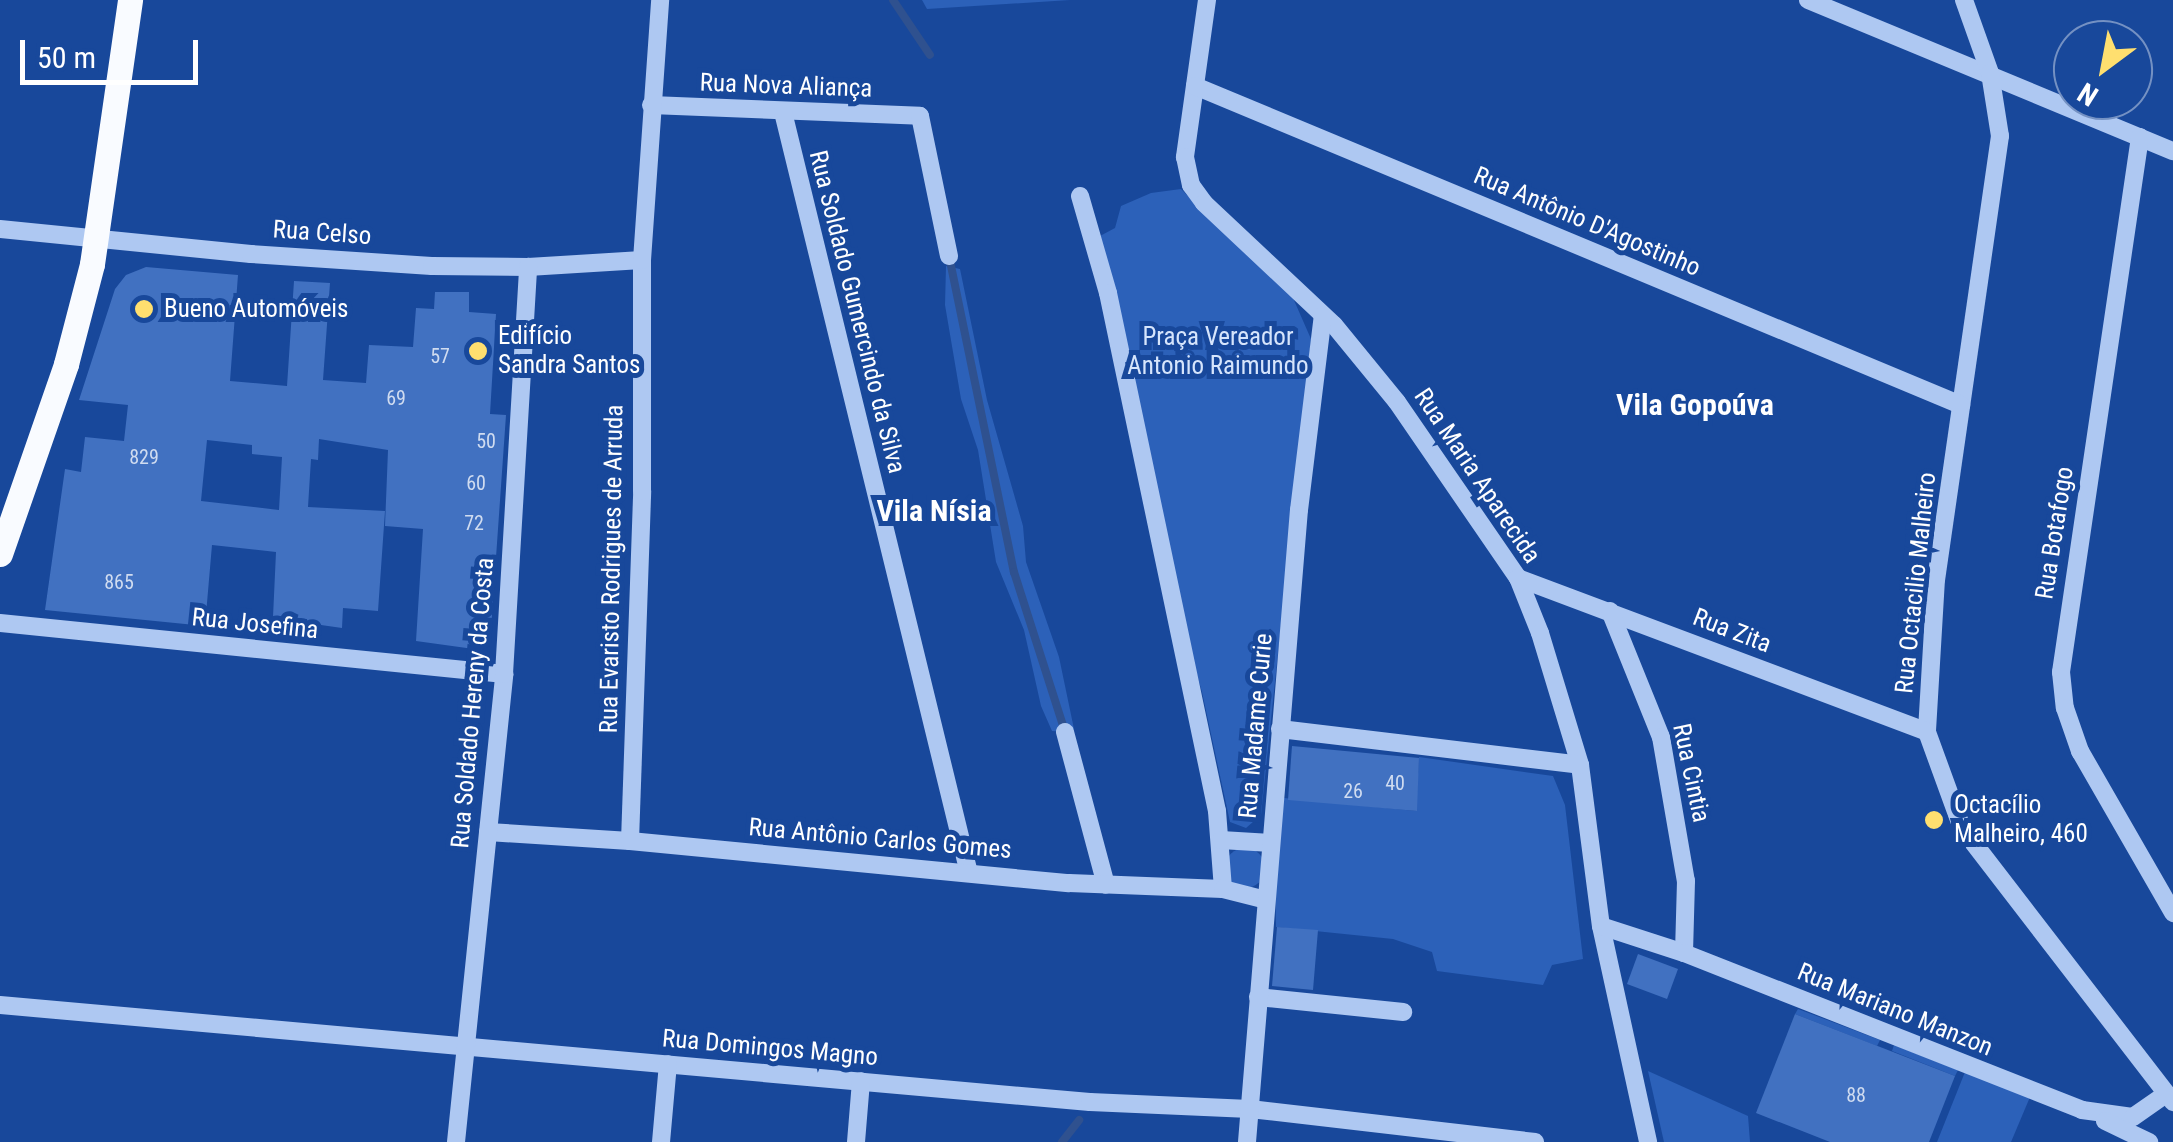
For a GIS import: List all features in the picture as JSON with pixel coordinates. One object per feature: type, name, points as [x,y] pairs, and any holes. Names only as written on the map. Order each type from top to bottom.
[{"type":"main road","points":[[0,554],[66,364],[97,238],[130,0]]},
{"type":"street","name":"Rua Evaristo Rodrigues de Arruda","points":[[630,840],[642,491],[642,260],[660,0]]},
{"type":"street","name":"Rua Maria Aparecida","points":[[1207,0],[1185,157],[1191,185],[1204,203],[1323,315],[1397,402],[1518,578],[1580,765],[1601,926],[1648,1142]]},
{"type":"street","points":[[1808,0],[2173,151]]},
{"type":"street","name":"Rua Octacilio Malheiro","points":[[1964,0],[1990,73],[2000,136],[1936,579],[1927,732],[1962,828],[2170,1098]]},
{"type":"street","name":"Rua Antônio D'Agostinho","points":[[1194,86],[1961,405]]},
{"type":"street","name":"Rua Nova Aliança","points":[[651,105],[920,116],[949,256]]},
{"type":"street","name":"Rua Soldado Gumercindo da Silva","points":[[783,112],[969,872]]},
{"type":"street","name":"Rua Botafogo","points":[[2140,137],[2062,672],[2065,708],[2080,751],[2173,913]]},
{"type":"street","points":[[1080,196],[1108,293],[1221,840],[1223,889]]},
{"type":"street","name":"Rua Celso","points":[[0,229],[287,256],[528,267],[642,260]]},
{"type":"street","name":"Rua Soldado Hereny da Costa","points":[[456,1142],[504,674],[528,267]]},
{"type":"street","name":"Rua Madame Curie","points":[[1247,1142],[1299,510],[1323,315]]},
{"type":"street","name":"Rua Zita","points":[[1518,578],[1927,732]]},
{"type":"street","name":"Rua Cintia","points":[[1610,612],[1661,737],[1686,882],[1684,953]]},
{"type":"street","name":"Rua Josefina","points":[[0,624],[504,674]]},
{"type":"street","points":[[1280,729],[1580,765]]},
{"type":"street","points":[[1065,732],[1106,885]]},
{"type":"street","name":"Rua Antônio Carlos Gomes","points":[[488,832],[630,840],[1106,885],[1223,889],[1266,900]]},
{"type":"street","points":[[1221,840],[1271,843]]},
{"type":"street","name":"Rua Mariano Manzon","points":[[1601,926],[1684,953],[2082,1110],[2133,1117],[2170,1098]]},
{"type":"street","points":[[1258,997],[1403,1012]]},
{"type":"street","name":"Rua Domingos Magno","points":[[0,1005],[1090,1102],[1250,1108],[1535,1142]]},
{"type":"street","points":[[661,1142],[668,1064]]},
{"type":"street","points":[[856,1142],[861,1081]]},
{"type":"street","points":[[2082,1110],[2149,1142]]},
{"type":"green space","points":[[922,0],[1070,0],[927,9]]},
{"type":"green space","name":"Praça Vereador Antonio Raimundo","points":[[1181,189],[1293,298],[1311,339],[1261,815],[1246,828],[1230,822],[1202,692],[1177,605],[1100,236],[1115,228],[1121,206],[1151,193]]},
{"type":"green space","points":[[946,266],[960,269],[987,400],[1023,526],[1026,562],[1059,657],[1074,729],[1065,732],[1052,731],[1041,706],[1024,630],[996,562],[978,450],[961,399],[945,305]]},
{"type":"green space","points":[[1419,757],[1553,776],[1565,805],[1583,959],[1552,965],[1543,985],[1437,971],[1432,952],[1393,939],[1276,927],[1274,797],[1416,811]]},
{"type":"green space","points":[[1245,848],[1259,854],[1265,868],[1259,882],[1245,888],[1231,882],[1225,868],[1231,854]]},
{"type":"green space","points":[[1798,1009],[1880,1040],[1877,1046],[1795,1014]]},
{"type":"green space","points":[[1894,1045],[1958,1070],[1955,1076],[1892,1051]]},
{"type":"green space","points":[[1648,1071],[1748,1116],[1750,1142],[1664,1142]]},
{"type":"green space","points":[[1965,1072],[2030,1097],[2011,1142],[1937,1142]]},
{"type":"building","points":[[146,267],[238,275],[230,381],[287,386],[294,281],[330,283],[323,380],[366,383],[369,345],[413,347],[416,308],[434,309],[435,292],[469,292],[469,312],[496,314],[490,414],[506,415],[490,643],[481,650],[416,641],[423,529],[385,526],[388,450],[319,439],[318,460],[311,459],[308,507],[385,511],[378,611],[343,608],[342,628],[307,623],[307,619],[273,617],[276,552],[212,545],[205,626],[45,610],[65,469],[81,472],[85,437],[124,441],[128,405],[79,400],[115,289],[126,275]],"holes":[[[207,440],[252,445],[252,454],[282,457],[279,510],[201,501]]]},
{"type":"building","points":[[1292,746],[1419,758],[1417,811],[1288,800]]},
{"type":"building","points":[[1277,927],[1318,930],[1313,990],[1272,986]]},
{"type":"building","points":[[1638,954],[1678,969],[1667,999],[1627,984]]},
{"type":"building","points":[[1795,1014],[1955,1076],[1929,1142],[1830,1142],[1756,1113]]},
{"type":"waterway","points":[[893,0],[930,55]]},
{"type":"waterway","points":[[949,256],[1014,572],[1065,732]]},
{"type":"waterway","points":[[1062,1142],[1079,1120]]},
{"type":"place","name":"Bueno Automóveis","points":[[144,309]]},
{"type":"place","name":"Edifício Sandra Santos","points":[[478,351]]},
{"type":"place","name":"Octacílio Malheiro, 460","points":[[1934,820]]},
{"type":"district","name":"Vila Gopoúva","points":[[1695,405]]},
{"type":"district","name":"Vila Nísia","points":[[934,511]]}]
